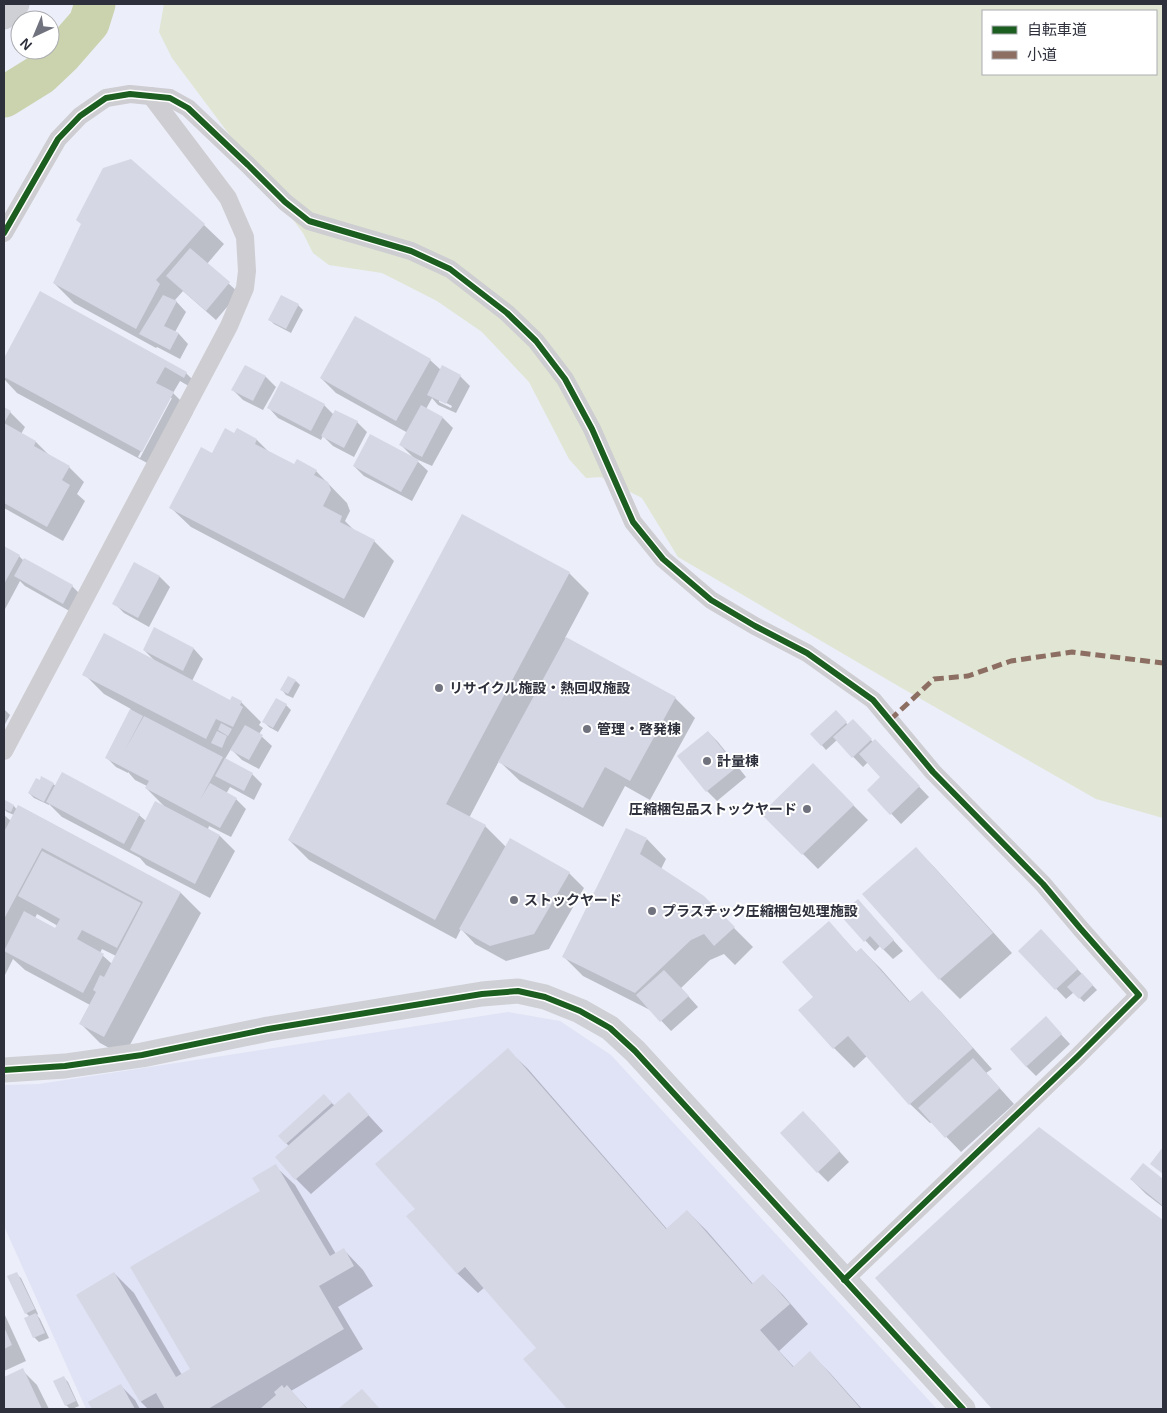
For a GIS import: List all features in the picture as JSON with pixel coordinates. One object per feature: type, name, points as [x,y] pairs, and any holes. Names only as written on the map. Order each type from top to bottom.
[{"type":"street","points":[[4,17],[17,4]]},
{"type":"street","points":[[4,234],[58,139],[80,116],[106,98],[130,94],[170,98],[188,108],[285,202],[309,221],[411,252],[450,269],[507,313],[536,341],[565,379],[592,429],[633,522],[663,559],[711,600],[807,653],[873,700],[933,772],[1043,884],[1139,995],[844,1280]]},
{"type":"street","points":[[4,751],[229,326],[245,288],[247,271],[245,237],[228,198],[151,96]]},
{"type":"street","points":[[4,1070],[65,1066],[142,1054],[268,1029],[482,994],[518,991],[545,997],[580,1011],[610,1028],[635,1051],[963,1409]]},
{"type":"shaded area","points":[[508,1012],[560,1021],[611,1055],[937,1409],[86,1409],[4,1226],[4,1085],[39,1084]]},
{"type":"green space","points":[[164,4],[1163,4],[1163,818],[1096,799],[678,557],[642,498],[601,477],[586,478],[569,459],[529,382],[482,332],[437,301],[382,273],[329,265],[313,253],[303,233],[172,58],[159,32]]},
{"type":"building","points":[[131,159],[205,224],[156,280],[160,284],[136,329],[53,283],[81,224],[76,220],[103,168]]},
{"type":"building","points":[[190,248],[230,282],[206,311],[166,276]]},
{"type":"building","points":[[40,291],[187,372],[184,378],[165,367],[156,383],[174,392],[142,452],[4,377],[4,358]]},
{"type":"building","points":[[163,295],[177,301],[164,326],[179,333],[170,350],[139,334]]},
{"type":"building","points":[[281,295],[299,304],[286,329],[268,320]]},
{"type":"building","points":[[355,316],[431,359],[396,421],[320,378]]},
{"type":"building","points":[[245,365],[266,376],[253,401],[231,390]]},
{"type":"building","points":[[442,365],[461,375],[446,404],[427,395]]},
{"type":"building","points":[[281,381],[325,404],[311,431],[267,408]]},
{"type":"building","points":[[421,405],[443,417],[422,457],[399,445]]},
{"type":"building","points":[[4,407],[11,411],[4,423]]},
{"type":"building","points":[[335,410],[358,421],[344,448],[321,436]]},
{"type":"building","points":[[4,423],[36,441],[34,446],[70,466],[62,480],[70,485],[47,527],[4,503]]},
{"type":"building","points":[[225,428],[234,433],[237,428],[257,439],[255,444],[294,464],[297,459],[317,470],[314,475],[328,482],[331,490],[323,506],[342,516],[340,522],[375,540],[344,599],[169,508],[201,447],[212,453]]},
{"type":"building","points":[[370,434],[419,460],[401,492],[353,466]]},
{"type":"building","name":"リサイクル施設・熱回収施設","points":[[462,514],[570,572],[446,804],[486,825],[435,920],[288,840]]},
{"type":"building","points":[[4,546],[20,555],[4,584]]},
{"type":"building","points":[[24,558],[73,585],[63,604],[14,576]]},
{"type":"building","points":[[134,562],[160,576],[138,618],[112,604]]},
{"type":"building","points":[[154,627],[194,648],[183,671],[143,650]]},
{"type":"building","points":[[104,633],[230,700],[232,696],[242,701],[240,705],[243,707],[233,727],[216,719],[206,739],[82,675]]},
{"type":"building","name":"管理・啓発棟","points":[[566,637],[676,697],[630,781],[605,767],[583,808],[498,762]]},
{"type":"building","points":[[288,676],[296,680],[288,694],[280,690]]},
{"type":"building","points":[[276,698],[287,704],[273,728],[262,722]]},
{"type":"building","points":[[130,709],[143,716],[125,750],[144,716],[223,757],[200,800],[210,783],[237,798],[220,828],[145,788],[149,781],[105,758]]},
{"type":"building","points":[[836,710],[847,722],[821,746],[810,734]]},
{"type":"building","points":[[853,719],[872,739],[852,758],[833,737]]},
{"type":"building","points":[[221,723],[232,729],[228,736],[218,730]]},
{"type":"building","points":[[245,725],[263,735],[249,760],[230,750]]},
{"type":"building","points":[[217,731],[227,736],[222,748],[211,743]]},
{"type":"building","name":"計量棟","points":[[708,731],[737,767],[706,792],[677,756]]},
{"type":"building","points":[[875,739],[920,786],[890,815],[867,790],[880,777],[859,754]]},
{"type":"building","points":[[225,758],[253,773],[244,791],[215,776]]},
{"type":"building","name":"圧縮梱包品ストックヤード","points":[[813,763],[854,805],[802,855],[761,814]]},
{"type":"building","points":[[62,772],[140,814],[124,844],[46,802]]},
{"type":"building","points":[[41,776],[54,783],[44,802],[28,793],[36,778],[40,780]]},
{"type":"building","points":[[5,800],[14,805],[11,812],[4,809]]},
{"type":"building","points":[[155,801],[220,835],[195,884],[130,850]]},
{"type":"building","points":[[18,805],[181,892],[104,1037],[79,1024],[96,992],[93,990],[100,975],[104,977],[143,902],[42,848],[4,919],[4,832]]},
{"type":"building","name":"プラスチック圧縮梱包処理施設","points":[[626,828],[647,838],[640,854],[704,896],[735,927],[714,946],[704,934],[691,940],[635,993],[562,957]]},
{"type":"building","name":"ストックヤード","points":[[510,838],[570,872],[534,934],[490,946],[459,929]]},
{"type":"building","points":[[916,847],[993,933],[939,980],[862,894]]},
{"type":"building","points":[[42,851],[141,903],[117,948],[82,930],[77,939],[104,954],[83,993],[4,951],[24,911],[55,928],[60,919],[18,896]]},
{"type":"building","points":[[858,899],[894,940],[883,950],[870,936],[864,942],[840,915]]},
{"type":"building","points":[[829,921],[856,952],[861,948],[909,1002],[922,991],[973,1048],[909,1105],[848,1036],[833,1049],[798,1010],[813,997],[782,962]]},
{"type":"building","points":[[1041,929],[1078,969],[1055,990],[1018,951]]},
{"type":"building","points":[[664,970],[689,996],[660,1022],[636,995]]},
{"type":"building","points":[[1082,973],[1093,985],[1079,999],[1067,987]]},
{"type":"building","points":[[1046,1016],[1062,1034],[1026,1067],[1010,1049]]},
{"type":"building","points":[[508,1048],[666,1229],[687,1210],[752,1284],[763,1274],[790,1304],[760,1330],[793,1367],[810,1351],[861,1409],[567,1409],[523,1359],[536,1348],[465,1267],[457,1274],[406,1216],[415,1209],[375,1164]]},
{"type":"building","points":[[973,1058],[1000,1088],[945,1138],[918,1108]]},
{"type":"building","points":[[349,1092],[369,1115],[295,1180],[275,1157]]},
{"type":"building","points":[[324,1094],[332,1103],[286,1144],[278,1136]]},
{"type":"building","points":[[803,1111],[840,1151],[817,1173],[780,1133]]},
{"type":"building","points":[[1039,1127],[1163,1220],[1163,1409],[992,1409],[875,1278]]},
{"type":"building","points":[[1163,1147],[1163,1174],[1150,1164]]},
{"type":"building","points":[[1143,1163],[1163,1179],[1163,1206],[1130,1179]]},
{"type":"building","points":[[276,1164],[330,1256],[344,1248],[354,1266],[319,1286],[344,1329],[208,1409],[165,1409],[156,1393],[140,1402],[76,1295],[114,1272],[176,1377],[190,1369],[130,1267],[260,1191],[252,1178]]},
{"type":"building","points":[[17,1272],[35,1309],[25,1314],[7,1276]]},
{"type":"building","points":[[36,1313],[45,1333],[33,1338],[24,1318]]},
{"type":"building","points":[[4,1327],[12,1345],[4,1349]]},
{"type":"building","points":[[23,1368],[42,1409],[4,1409],[4,1377]]},
{"type":"building","points":[[64,1376],[76,1401],[65,1406],[53,1381]]},
{"type":"building","points":[[121,1384],[135,1409],[92,1409],[88,1402]]},
{"type":"building","points":[[282,1385],[284,1388],[287,1385],[307,1409],[262,1409],[276,1395],[274,1392]]},
{"type":"building","points":[[362,1389],[380,1409],[338,1409]]},
{"type":"waterway","points":[[4,97],[41,74],[61,55],[89,23],[95,4]]},
{"type":"marked path","points":[[890,720],[934,679],[968,676],[1011,661],[1072,652],[1163,663]]},
{"type":"cycle path","points":[[4,233],[58,139],[80,116],[106,98],[130,94],[170,98],[188,108],[285,202],[309,221],[411,251],[450,269],[507,313],[536,341],[565,379],[592,429],[633,522],[663,559],[711,600],[807,653],[873,700],[933,772],[1043,884],[1139,995],[844,1280]]},
{"type":"cycle path","points":[[4,1070],[65,1066],[142,1055],[268,1029],[482,994],[518,991],[545,997],[580,1011],[610,1028],[635,1051],[963,1409]]},
{"type":"place","name":"リサイクル施設・熱回収施設","points":[[439,688]]},
{"type":"place","name":"管理・啓発棟","points":[[587,729]]},
{"type":"place","name":"計量棟","points":[[707,761]]},
{"type":"place","name":"圧縮梱包品ストックヤード","points":[[807,809]]},
{"type":"place","name":"ストックヤード","points":[[514,900]]},
{"type":"place","name":"プラスチック圧縮梱包処理施設","points":[[652,911]]}]
